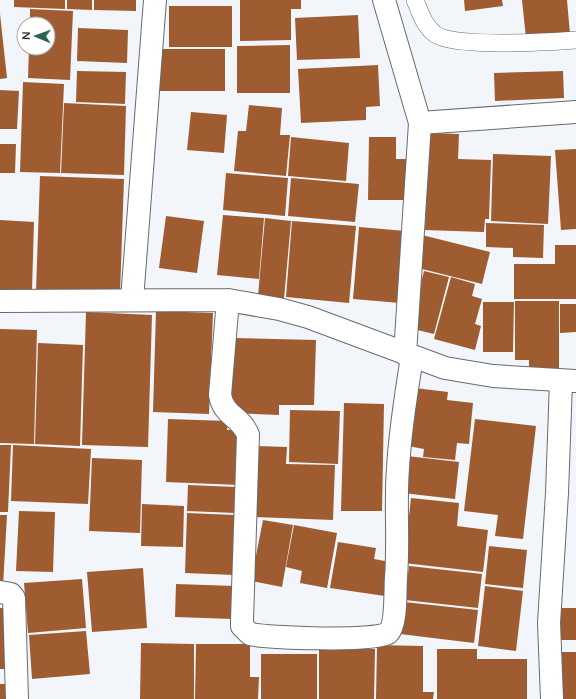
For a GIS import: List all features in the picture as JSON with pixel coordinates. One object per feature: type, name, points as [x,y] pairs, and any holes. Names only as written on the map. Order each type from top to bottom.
[{"type":"street","points":[[132,300],[155,0]]},
{"type":"street","points":[[228,300],[220,395],[222,405],[227,412],[241,422],[248,435],[242,626],[250,634],[349,638],[374,637],[386,634],[391,629],[393,619],[398,561],[398,468],[408,356],[420,123],[384,0]]},
{"type":"street","points":[[420,123],[576,112]]},
{"type":"street","points":[[0,301],[228,300],[279,309],[308,317],[408,356],[445,368],[493,376],[569,381],[557,493],[549,623],[552,699]]},
{"type":"street","points":[[0,592],[11,594],[14,598],[17,699]]},
{"type":"lane","points":[[415,0],[425,23],[430,30],[435,35],[450,40],[538,42],[576,40]]},
{"type":"building","points":[[14,0],[65,0],[65,9],[14,7]]},
{"type":"building","points":[[67,0],[92,0],[92,10],[67,9]]},
{"type":"building","points":[[94,0],[136,0],[136,11],[94,10]]},
{"type":"building","points":[[240,0],[301,0],[301,9],[291,9],[291,40],[240,41]]},
{"type":"building","points":[[464,0],[502,0],[503,6],[465,11]]},
{"type":"building","points":[[522,0],[567,0],[570,34],[526,38]]},
{"type":"building","points":[[169,6],[232,6],[232,47],[169,47]]},
{"type":"building","points":[[30,9],[73,11],[70,80],[28,78],[29,56],[56,56],[56,16],[30,16]]},
{"type":"building","points":[[0,14],[7,78],[0,79]]},
{"type":"building","points":[[358,15],[360,58],[297,60],[295,18]]},
{"type":"building","points":[[78,28],[128,30],[127,63],[77,61]]},
{"type":"building","points":[[290,45],[290,93],[237,93],[237,46]]},
{"type":"building","points":[[158,49],[225,49],[225,91],[158,91]]},
{"type":"building","points":[[378,65],[380,106],[366,107],[366,120],[301,123],[298,69]]},
{"type":"building","points":[[77,71],[126,72],[125,104],[76,102]]},
{"type":"building","points":[[563,71],[564,98],[495,101],[494,73]]},
{"type":"building","points":[[23,82],[64,84],[60,173],[20,172]]},
{"type":"building","points":[[0,90],[19,91],[17,129],[0,129]]},
{"type":"building","points":[[64,103],[126,106],[124,175],[61,173]]},
{"type":"building","points":[[249,105],[282,108],[280,135],[290,135],[286,176],[234,171],[238,131],[246,131]]},
{"type":"building","points":[[191,112],[227,115],[224,153],[187,150]]},
{"type":"building","points":[[429,133],[459,134],[458,159],[491,160],[489,219],[485,219],[484,232],[425,230]]},
{"type":"building","points":[[291,137],[349,143],[346,181],[288,176]]},
{"type":"building","points":[[369,137],[396,137],[396,159],[412,159],[412,200],[368,200]]},
{"type":"building","points":[[0,144],[16,144],[15,173],[0,173]]},
{"type":"building","points":[[576,149],[576,229],[561,230],[555,150]]},
{"type":"building","points":[[493,154],[551,156],[548,224],[491,221]]},
{"type":"building","points":[[226,173],[288,178],[285,216],[223,210]]},
{"type":"building","points":[[40,176],[124,179],[120,294],[36,291]]},
{"type":"building","points":[[291,178],[359,184],[355,222],[288,216]]},
{"type":"building","points":[[223,215],[264,218],[259,279],[217,275]]},
{"type":"building","points":[[166,216],[204,221],[197,273],[159,268]]},
{"type":"building","points":[[265,218],[291,221],[284,299],[258,296]]},
{"type":"building","points":[[0,220],[34,222],[32,291],[0,290]]},
{"type":"building","points":[[292,221],[356,226],[349,303],[286,297]]},
{"type":"building","points":[[486,223],[544,225],[543,258],[513,257],[513,248],[486,247]]},
{"type":"building","points":[[359,227],[406,231],[400,303],[353,299]]},
{"type":"building","points":[[422,235],[490,252],[482,284],[414,267]]},
{"type":"building","points":[[555,245],[576,245],[576,299],[514,299],[514,264],[555,264]]},
{"type":"building","points":[[424,271],[449,277],[434,334],[409,328]]},
{"type":"building","points":[[451,277],[475,284],[472,296],[482,299],[475,324],[481,326],[475,350],[434,339]]},
{"type":"building","points":[[515,301],[559,301],[559,374],[529,374],[529,360],[515,360]]},
{"type":"building","points":[[483,302],[514,302],[513,352],[483,352]]},
{"type":"building","points":[[560,304],[576,304],[576,332],[560,333]]},
{"type":"building","points":[[156,311],[213,313],[209,414],[153,412]]},
{"type":"building","points":[[86,312],[152,315],[148,447],[82,445]]},
{"type":"building","points":[[0,329],[37,330],[34,444],[0,443]]},
{"type":"building","points":[[234,338],[316,340],[314,405],[279,405],[279,415],[231,413]]},
{"type":"building","points":[[38,343],[83,345],[80,446],[35,444]]},
{"type":"building","points":[[415,388],[448,392],[447,400],[473,403],[469,444],[457,443],[455,460],[423,457],[424,449],[408,446]]},
{"type":"building","points":[[344,403],[384,404],[382,511],[341,511]]},
{"type":"building","points":[[290,410],[340,411],[338,464],[289,462]]},
{"type":"building","points":[[168,419],[228,421],[227,430],[240,430],[239,485],[166,482]]},
{"type":"building","points":[[475,419],[536,426],[523,539],[495,536],[498,515],[464,511]]},
{"type":"building","points":[[0,445],[11,445],[8,512],[0,512]]},
{"type":"building","points":[[13,445],[91,449],[88,504],[11,501]]},
{"type":"building","points":[[257,446],[287,447],[286,464],[335,465],[333,520],[255,517]]},
{"type":"building","points":[[407,456],[459,462],[455,499],[403,493]]},
{"type":"building","points":[[92,458],[142,460],[140,533],[89,531]]},
{"type":"building","points":[[188,485],[236,487],[236,513],[187,511]]},
{"type":"building","points":[[411,498],[459,503],[457,526],[488,530],[483,572],[404,563]]},
{"type":"building","points":[[142,504],[184,506],[183,547],[141,546]]},
{"type":"building","points":[[19,511],[55,512],[53,572],[16,571]]},
{"type":"building","points":[[187,513],[235,515],[234,575],[185,573]]},
{"type":"building","points":[[0,515],[7,515],[3,586],[0,586]]},
{"type":"building","points":[[263,520],[293,525],[282,587],[251,581]]},
{"type":"building","points":[[294,525],[337,533],[327,588],[300,583],[302,571],[286,567]]},
{"type":"building","points":[[338,542],[376,548],[374,559],[390,562],[385,596],[330,588]]},
{"type":"building","points":[[489,546],[527,550],[523,588],[485,584]]},
{"type":"building","points":[[409,566],[482,574],[478,608],[405,600]]},
{"type":"building","points":[[143,568],[147,628],[92,632],[87,572]]},
{"type":"building","points":[[82,579],[86,628],[28,633],[24,583]]},
{"type":"building","points":[[176,584],[234,586],[233,619],[175,617]]},
{"type":"building","points":[[485,586],[523,591],[516,651],[478,646]]},
{"type":"building","points":[[404,602],[478,610],[474,643],[400,634]]},
{"type":"building","points":[[0,608],[7,608],[7,669],[0,669]]},
{"type":"building","points":[[560,608],[576,608],[576,640],[560,640]]},
{"type":"building","points":[[86,631],[90,674],[32,679],[29,635]]},
{"type":"building","points":[[141,643],[194,644],[194,699],[140,699]]},
{"type":"building","points":[[196,644],[250,644],[250,677],[259,677],[258,699],[195,699]]},
{"type":"building","points":[[377,645],[423,646],[423,692],[434,692],[433,699],[376,699]]},
{"type":"building","points":[[319,648],[375,649],[374,699],[319,699]]},
{"type":"building","points":[[437,649],[477,649],[477,659],[527,659],[527,699],[437,699]]},
{"type":"building","points":[[556,652],[576,652],[576,699],[556,699]]},
{"type":"building","points":[[261,654],[317,654],[317,699],[261,699]]},
{"type":"building","points":[[0,684],[9,684],[9,699],[0,699]]}]
